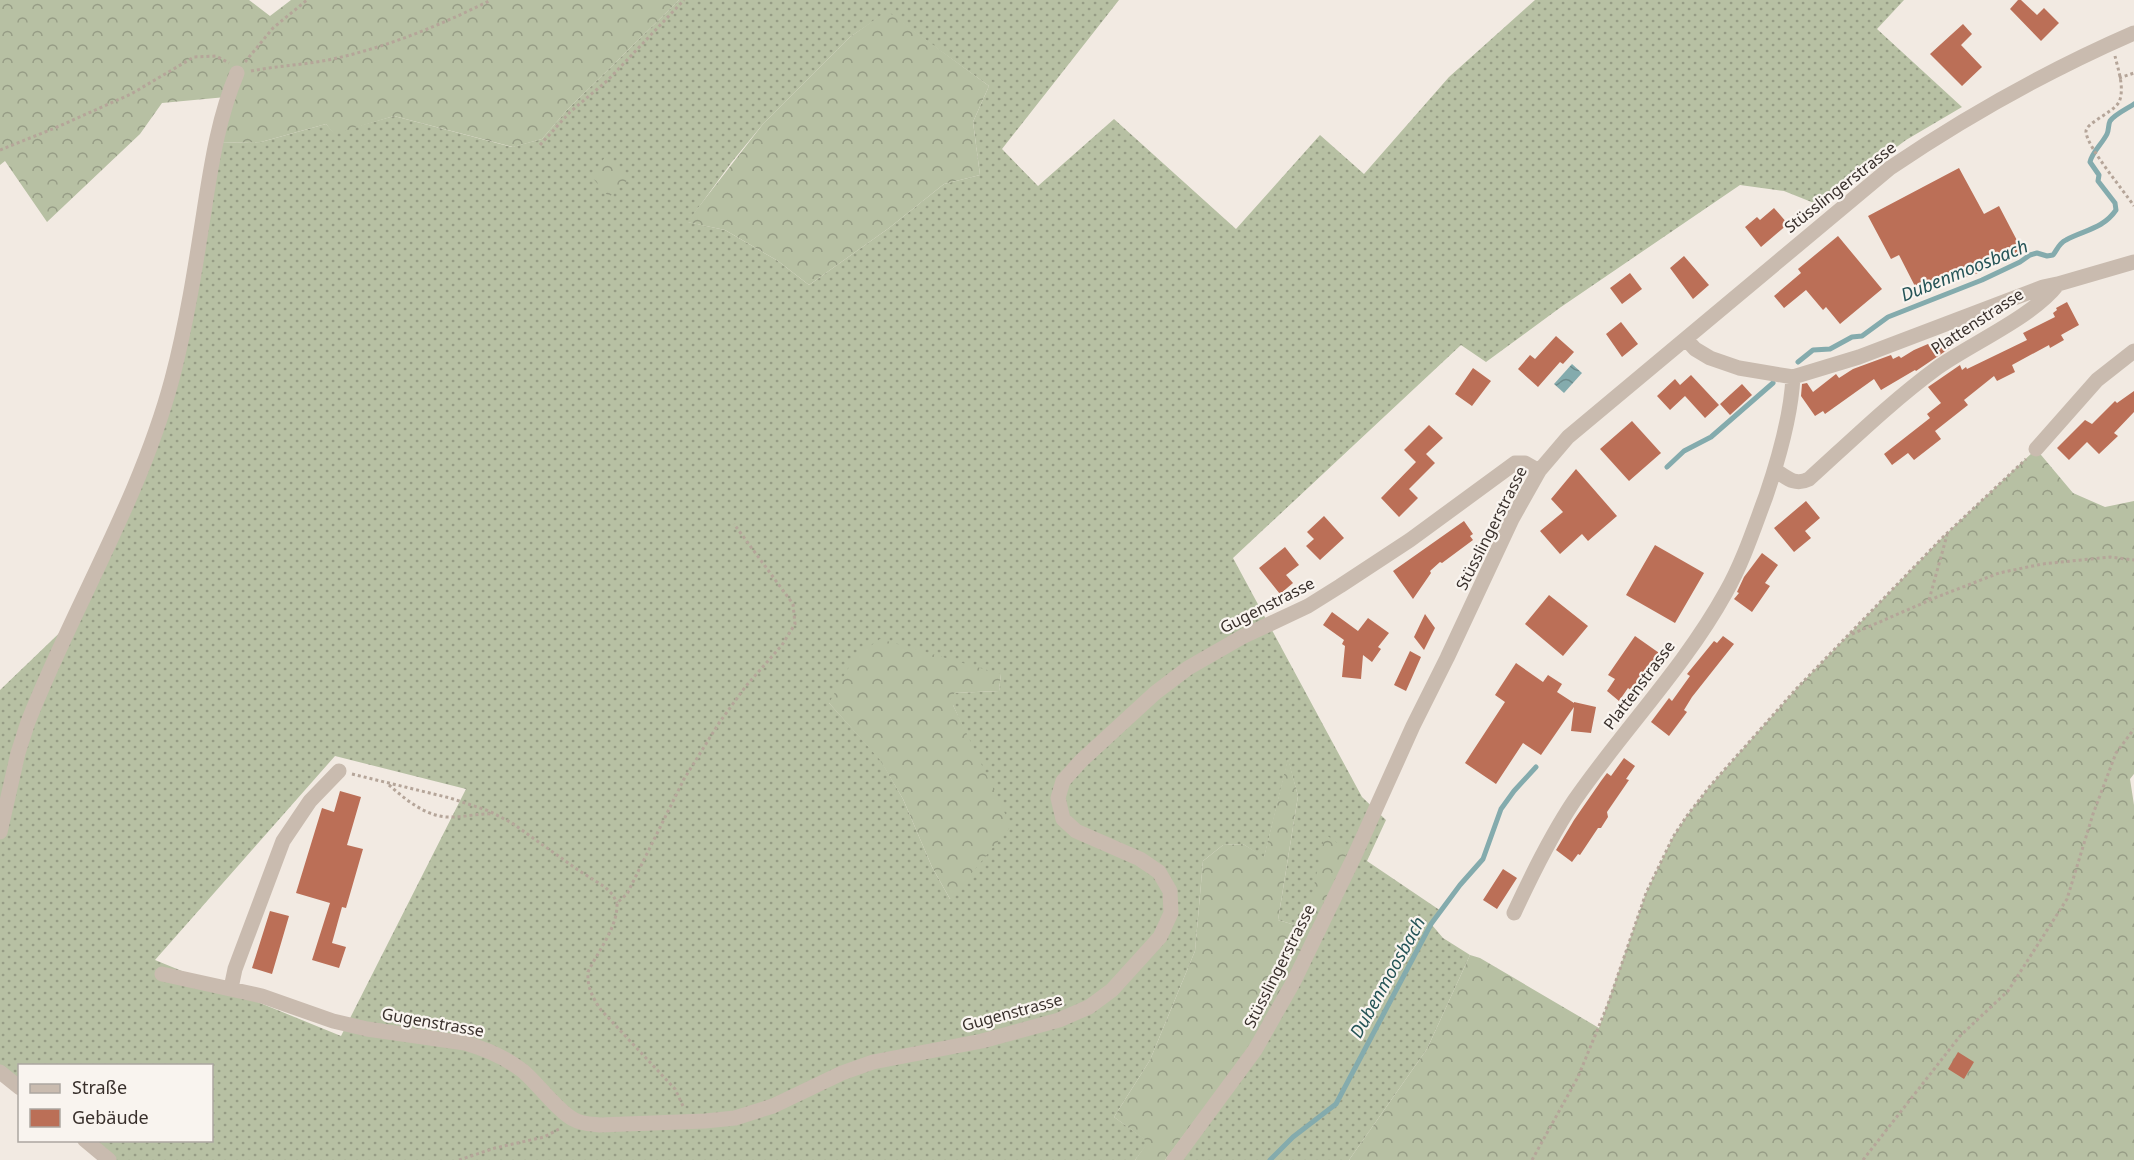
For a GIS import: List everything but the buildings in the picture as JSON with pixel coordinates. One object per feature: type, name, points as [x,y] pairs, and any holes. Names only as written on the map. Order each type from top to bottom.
[{"type":"street","name":"Stüsslingerstrasse","points":[[1174,1160],[1255,1050],[1294,981],[1512,519],[1539,471],[1568,437],[1890,168],[1934,139],[2024,88],[2134,33]]},
{"type":"street","points":[[0,832],[18,753],[28,723],[125,507],[172,380],[188,310],[214,143],[227,97],[237,73]]},
{"type":"street","name":"Plattenstrasse","points":[[1686,339],[1695,349],[1710,358],[1739,368],[1793,377],[1859,357],[2043,287],[2134,262]]},
{"type":"street","name":"Plattenstrasse","points":[[1775,470],[1792,482],[1802,483],[1809,479],[1890,406],[1930,374],[2019,316],[2050,294],[2058,284]]},
{"type":"street","points":[[2036,448],[2097,380],[2134,351]]},
{"type":"street","name":"Plattenstrasse","points":[[1514,913],[1546,846],[1573,803],[1674,671],[1728,590],[1748,545],[1775,470],[1792,394],[1793,377]]},
{"type":"street","name":"Gugenstrasse","points":[[162,974],[262,996],[345,1024],[480,1047],[495,1053],[522,1071],[572,1119],[600,1125],[735,1118],[773,1106],[842,1073],[873,1062],[982,1041],[1059,1020],[1089,1007],[1112,990],[1160,937],[1171,913],[1170,891],[1159,872],[1140,859],[1076,831],[1063,819],[1058,798],[1063,780],[1155,693],[1188,668],[1242,637],[1324,596],[1410,540],[1515,463],[1525,463],[1539,471]]},
{"type":"street","points":[[231,988],[235,969],[283,840],[309,801],[339,771]]},
{"type":"street","points":[[0,1072],[18,1086]]},
{"type":"street","points":[[87,1142],[109,1160]]},
{"type":"path","points":[[237,73],[262,39],[307,0]]},
{"type":"path","points":[[237,73],[320,61],[361,51],[439,26],[491,0]]},
{"type":"path","points":[[540,145],[570,112],[608,80],[684,0]]},
{"type":"path","points":[[2112,43],[2120,78],[2119,101],[2110,112],[2086,128],[2086,133],[2091,145],[2134,206]]},
{"type":"path","points":[[0,150],[131,94],[194,57],[216,56],[226,60],[237,73]]},
{"type":"path","points":[[2120,78],[2134,73]]},
{"type":"path","points":[[1532,1160],[1578,1077],[1596,1036],[1646,893],[1673,837],[1710,786],[1797,688],[1947,533],[2036,448]]},
{"type":"path","points":[[617,903],[627,894],[684,779],[713,733],[746,686],[782,645],[795,624],[793,604],[734,524]]},
{"type":"path","points":[[1929,600],[1947,533]]},
{"type":"path","points":[[1850,634],[1999,573],[2042,564],[2110,557],[2134,560]]},
{"type":"path","points":[[1863,1160],[1960,1036],[2008,991],[2067,899],[2093,814],[2116,753],[2134,729]]},
{"type":"path","points":[[339,771],[461,801],[495,814],[512,823],[605,887],[613,895],[617,908],[611,929],[588,972],[589,989],[602,1010],[675,1089],[681,1100],[687,1122]]},
{"type":"path","points":[[387,783],[409,803],[438,815],[446,817],[495,814]]},
{"type":"path","points":[[459,1160],[495,1148],[544,1137],[572,1119]]},
{"type":"green space","points":[[0,0],[249,0],[270,16],[291,0],[679,0],[567,110],[542,139],[513,147],[394,116],[334,134],[326,124],[261,142],[214,143],[226,97],[162,103],[140,134],[47,222],[5,161],[0,165]]},
{"type":"green space","points":[[679,0],[1119,0],[1002,149],[1038,186],[1114,119],[1236,229],[1320,135],[1364,174],[1449,77],[1535,0],[1904,0],[1877,29],[1962,107],[1906,140],[1819,205],[1784,191],[1740,185],[1561,307],[1486,362],[1461,345],[1233,558],[1362,797],[1386,820],[1367,861],[1441,911],[1432,925],[1443,938],[1470,955],[1427,1049],[1349,1160],[1165,1160],[1208,1104],[1311,930],[1314,892],[1305,928],[1278,920],[1298,796],[1288,760],[1264,858],[1243,844],[1223,845],[1203,861],[1195,951],[1150,1060],[1114,1117],[1149,1142],[1135,1160],[99,1160],[77,1142],[213,1142],[213,1064],[18,1064],[18,1092],[0,1077],[0,690],[75,618],[172,380],[214,143],[261,142],[326,124],[334,133],[394,116],[512,147],[542,139],[567,110]],"holes":[[[887,12],[989,86],[973,122],[980,175],[944,184],[889,228],[809,285],[778,261],[725,230],[688,222],[763,124],[850,37]],[[1001,674],[999,691],[953,693],[953,705],[974,752],[950,899],[932,867],[903,799],[880,759],[829,703]],[[335,756],[466,789],[341,1036],[155,960]]]},
{"type":"green space","points":[[887,11],[989,86],[973,122],[980,175],[944,184],[889,228],[809,285],[778,261],[725,230],[687,222],[763,124],[850,37]]},
{"type":"green space","points":[[606,156],[629,179],[609,197],[591,176]]},
{"type":"green space","points":[[2036,449],[2073,493],[2105,507],[2134,501],[2134,774],[2130,779],[2134,805],[2134,1160],[1349,1160],[1427,1049],[1470,955],[1480,958],[1599,1028],[1646,893],[1673,837],[1686,817],[1710,786],[1797,688],[1943,537]]},
{"type":"green space","points":[[880,639],[1001,674],[999,691],[954,693],[953,705],[1011,826],[950,899],[932,867],[903,799],[880,760],[829,703],[854,658]]},
{"type":"green space","points":[[1288,758],[1298,796],[1278,920],[1305,928],[1325,834],[1348,851],[1289,976],[1237,1064],[1165,1160],[1135,1160],[1148,1142],[1114,1117],[1150,1060],[1195,951],[1203,861],[1223,845],[1243,844],[1264,857]]},
{"type":"water","points":[[1572,364],[1582,373],[1564,393],[1554,384]]},
{"type":"waterway","name":"Dubenmoosbach","points":[[1798,362],[1813,350],[1830,349],[1852,337],[1862,336],[1888,317],[1982,280],[2030,255],[2037,253],[2053,255],[2064,241],[2105,221],[2116,210],[2115,203],[2098,181],[2099,175],[2090,162],[2107,134],[2110,121],[2134,104]]},
{"type":"waterway","name":"Dubenmoosbach","points":[[1667,467],[1684,451],[1711,437],[1773,383]]},
{"type":"waterway","name":"Dubenmoosbach","points":[[1270,1160],[1293,1137],[1336,1104],[1431,924],[1483,859],[1501,809],[1536,767]]}]
